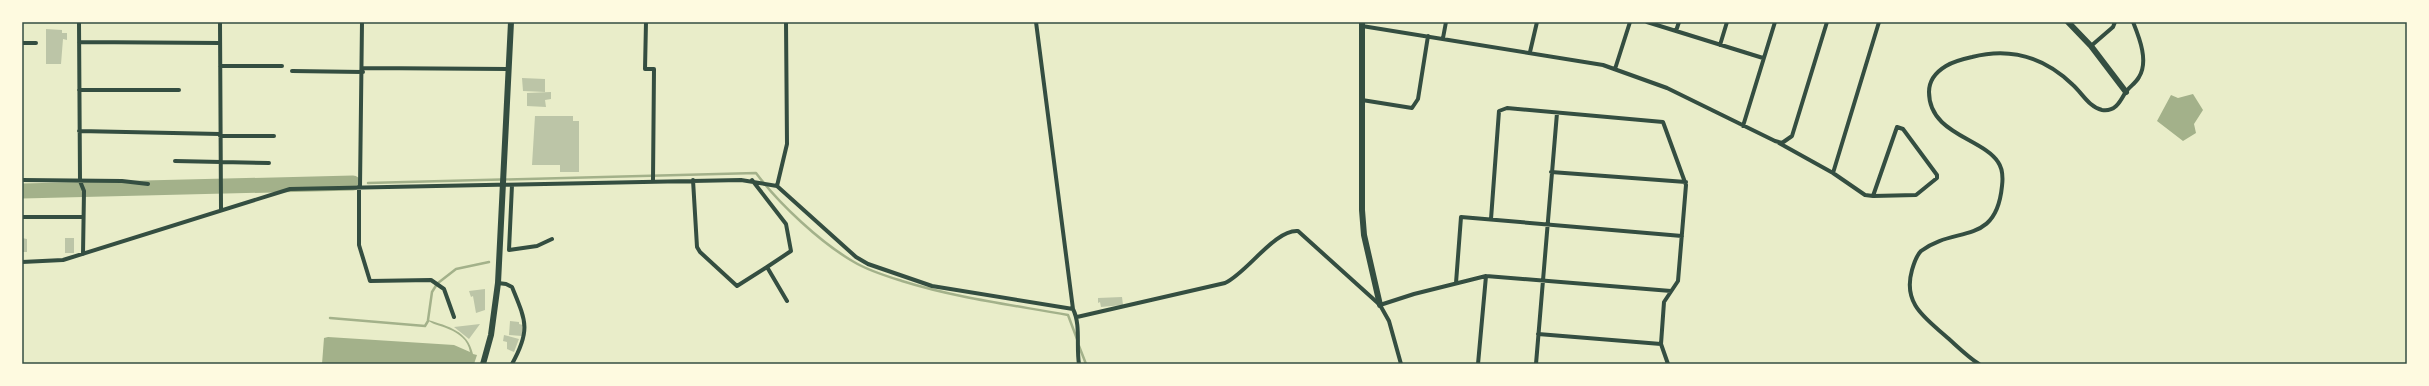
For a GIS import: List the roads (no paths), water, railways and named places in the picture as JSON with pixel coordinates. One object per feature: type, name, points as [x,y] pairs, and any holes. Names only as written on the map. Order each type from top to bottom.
[{"type":"street","points":[[79,22],[79,131],[80,181],[83,189],[83,254]]},
{"type":"street","points":[[220,22],[221,209]]},
{"type":"street","points":[[362,22],[363,70],[359,245],[370,282],[432,280],[444,288],[454,318]]},
{"type":"street","points":[[483,364],[491,335],[498,283],[511,22]]},
{"type":"street","points":[[646,22],[645,69],[654,69],[653,180]]},
{"type":"street","points":[[777,186],[786,144],[786,22]]},
{"type":"street","points":[[1036,22],[1073,309],[1077,317],[1077,350],[1079,364]]},
{"type":"street","points":[[1443,38],[1446,22]]},
{"type":"street","points":[[1530,52],[1537,22]]},
{"type":"street","points":[[1615,69],[1630,22]]},
{"type":"street","points":[[1646,22],[1763,58]]},
{"type":"street","points":[[1676,30],[1678,22]]},
{"type":"street","points":[[1720,44],[1727,22]]},
{"type":"street","points":[[1743,126],[1775,22]]},
{"type":"street","points":[[1775,142],[1782,143],[1792,136],[1827,22]]},
{"type":"street","points":[[1832,173],[1879,22]]},
{"type":"street","points":[[2068,22],[2091,46],[2126,92]]},
{"type":"street","points":[[2091,46],[2113,27],[2115,22]]},
{"type":"street","points":[[1979,364],[1917,311],[1911,292],[1911,275],[1919,253],[1932,245],[1973,232],[1987,224],[1998,207],[2002,184],[2001,168],[1992,155],[1961,137],[1933,108],[1929,98],[1929,86],[1932,79],[1938,72],[1956,61],[1985,54],[2007,52],[2026,56],[2053,70],[2073,85],[2091,105],[2100,109],[2114,108],[2139,78],[2142,68],[2141,44],[2133,22]]},
{"type":"street","points":[[1402,364],[1389,322],[1380,305],[1364,235],[1362,210],[1362,24],[1428,36],[1583,60],[1615,69],[1667,88],[1775,142],[1832,173],[1865,195],[1873,196],[1916,195],[1936,178],[1936,172],[1899,126],[1895,128],[1873,196]]},
{"type":"street","points":[[1362,100],[1412,108],[1418,99],[1428,36]]},
{"type":"street","points":[[79,42],[220,42]]},
{"type":"street","points":[[22,43],[36,43]]},
{"type":"street","points":[[220,66],[282,66]]},
{"type":"street","points":[[292,70],[508,70]]},
{"type":"street","points":[[79,90],[179,90]]},
{"type":"street","points":[[1491,219],[1499,111],[1507,108],[1663,122],[1686,182],[1678,281],[1664,302],[1661,344],[1668,364]]},
{"type":"street","points":[[1536,364],[1546,225],[1557,113]]},
{"type":"street","points":[[79,131],[274,136]]},
{"type":"street","points":[[175,161],[269,163]]},
{"type":"street","points":[[1551,172],[1686,182]]},
{"type":"street","points":[[22,180],[148,184]]},
{"type":"street","points":[[22,262],[59,261],[221,209],[290,190],[502,182],[512,185],[653,180],[752,180],[770,183],[777,186],[856,257],[868,264],[932,286],[1073,309]]},
{"type":"street","points":[[693,180],[697,247],[700,252],[737,286],[791,251],[789,230],[752,180]]},
{"type":"street","points":[[512,185],[509,250],[537,246],[552,239]]},
{"type":"street","points":[[22,217],[83,217]]},
{"type":"street","points":[[1456,282],[1461,217],[1682,236]]},
{"type":"street","points":[[1077,317],[1225,283],[1239,274],[1290,230],[1298,231],[1380,305]]},
{"type":"street","points":[[767,267],[787,302]]},
{"type":"street","points":[[1380,305],[1456,282],[1486,276],[1670,291]]},
{"type":"street","points":[[1478,364],[1486,276]]},
{"type":"street","points":[[498,283],[506,284],[512,287],[525,322],[524,339],[512,364]]},
{"type":"street","points":[[1538,334],[1661,344]]},
{"type":"waterway","points":[[368,183],[756,173],[776,197],[801,222],[841,254],[860,265],[872,271],[922,287],[985,301],[1068,315],[1077,339]]},
{"type":"waterway","points":[[22,191],[353,183]]},
{"type":"waterway","points":[[438,283],[456,269],[489,262]]},
{"type":"waterway","points":[[428,320],[432,292],[437,284]]},
{"type":"waterway","points":[[330,318],[425,326],[428,321]]},
{"type":"waterway","points":[[1079,346],[1086,364]]}]
